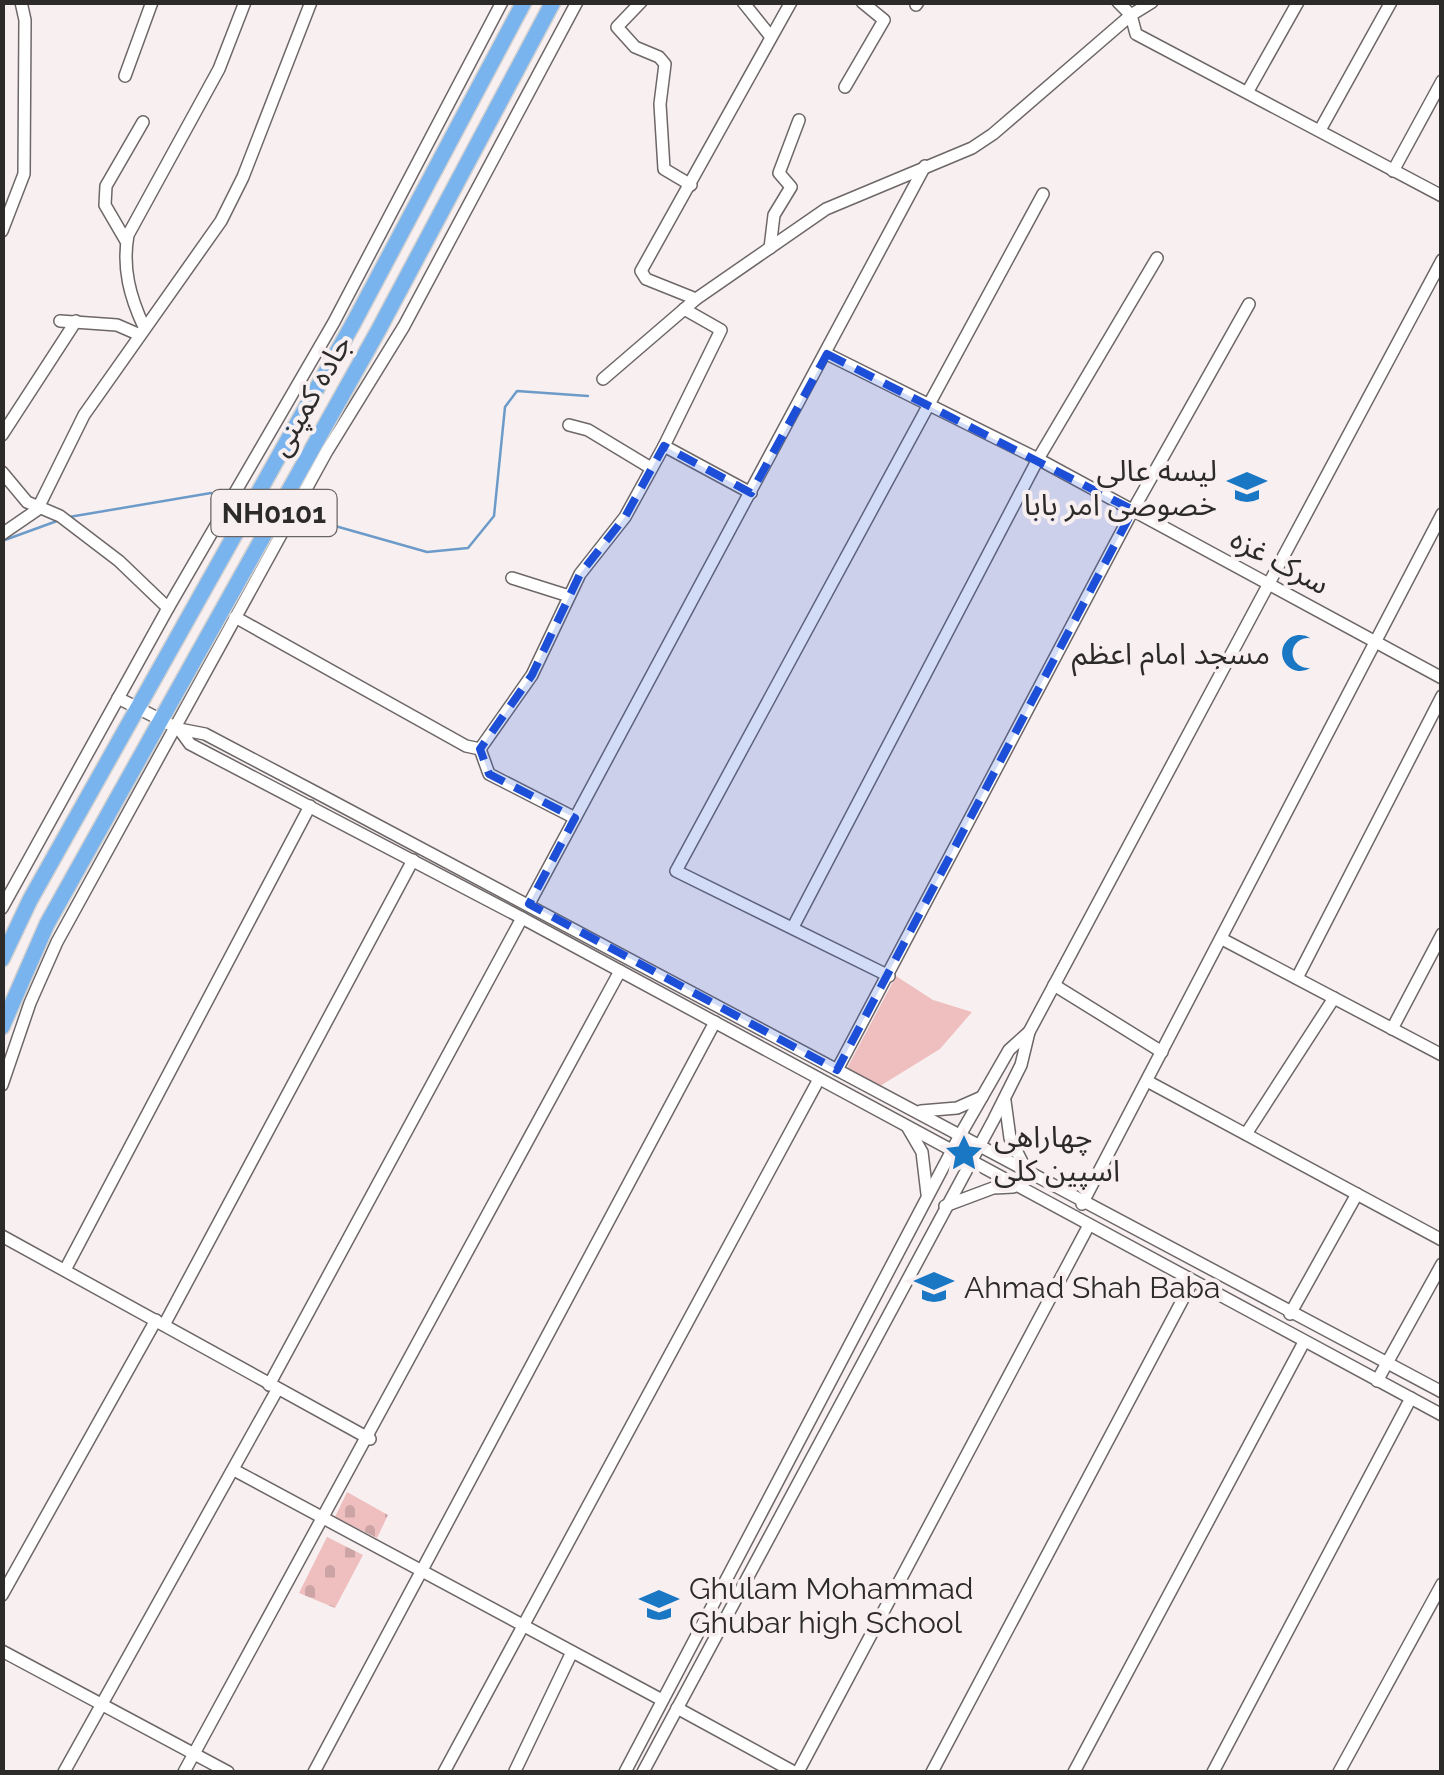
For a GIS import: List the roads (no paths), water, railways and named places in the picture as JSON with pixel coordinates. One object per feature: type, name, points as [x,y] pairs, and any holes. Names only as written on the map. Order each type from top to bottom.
[{"type":"highway","name":"جاده کمپنی","points":[[2,959],[30,900],[354,322],[524,2]]},
{"type":"highway","name":"جاده کمپنی","points":[[2,1027],[47,924],[170,725],[553,2]]},
{"type":"street","points":[[2,231],[24,174],[21,2]]},
{"type":"street","points":[[126,244],[219,69],[245,2]]},
{"type":"street","points":[[2,534],[38,510],[84,415],[228,206],[311,2]]},
{"type":"street","points":[[2,908],[168,608],[334,322],[502,2]]},
{"type":"street","points":[[2,1084],[30,1003],[57,942],[170,725],[236,618],[327,450],[404,326],[577,2]]},
{"type":"street","points":[[642,2],[617,27],[635,47],[659,56],[665,64],[660,104],[664,169],[691,185]]},
{"type":"street","points":[[742,2],[771,36]]},
{"type":"street","points":[[696,300],[646,280],[640,271],[790,2]]},
{"type":"street","points":[[845,87],[884,20],[862,2]]},
{"type":"street","points":[[1118,2],[1131,16],[1136,34],[1442,196]]},
{"type":"street","points":[[603,379],[696,300],[826,209],[972,148],[993,134],[1152,2]]},
{"type":"street","points":[[1248,91],[1298,2]]},
{"type":"street","points":[[1320,130],[1391,2]]},
{"type":"street","points":[[125,76],[147,4]]},
{"type":"street","points":[[1394,170],[1442,81]]},
{"type":"street","points":[[770,248],[774,216],[790,187],[780,173],[799,120]]},
{"type":"street","points":[[142,331],[130,295],[123,230],[105,205],[106,186],[143,122]]},
{"type":"street","points":[[529,904],[925,166]]},
{"type":"street","points":[[888,976],[676,871],[1043,194]]},
{"type":"street","points":[[793,928],[1038,458],[1156,258]]},
{"type":"street","points":[[643,1772],[1006,1096],[1021,1065],[1029,1032],[1442,260]]},
{"type":"street","points":[[837,1070],[1133,510],[1249,304]]},
{"type":"street","points":[[480,749],[532,674],[595,552],[625,517],[721,330],[684,310]]},
{"type":"street","points":[[60,320],[142,331]]},
{"type":"street","points":[[2,435],[76,320]]},
{"type":"street","name":"سرک غزه","points":[[826,354],[1038,458],[1442,678]]},
{"type":"street","points":[[570,425],[588,430],[651,468]]},
{"type":"street","points":[[664,446],[751,493]]},
{"type":"street","points":[[2,472],[38,510],[63,520],[119,560],[168,608]]},
{"type":"street","points":[[1082,1204],[1442,514]]},
{"type":"street","points":[[512,578],[569,596]]},
{"type":"street","points":[[236,618],[466,746],[480,749]]},
{"type":"street","points":[[1296,978],[1442,696]]},
{"type":"street","points":[[118,698],[170,725],[205,734],[529,904],[1082,1204],[1442,1392]]},
{"type":"street","points":[[170,725],[190,744],[595,957],[1014,1187],[1442,1415]]},
{"type":"street","points":[[480,749],[490,774],[575,818]]},
{"type":"street","points":[[66,1270],[310,806]]},
{"type":"street","points":[[2,1594],[160,1322],[413,860]]},
{"type":"street","points":[[442,876],[449,862]]},
{"type":"street","points":[[64,1772],[234,1470],[273,1388],[522,918]]},
{"type":"street","points":[[1392,1029],[1442,934]]},
{"type":"street","points":[[1222,938],[1442,1055]]},
{"type":"street","points":[[595,957],[602,944]]},
{"type":"street","points":[[184,1772],[370,1439],[620,971]]},
{"type":"street","points":[[1054,985],[1162,1052]]},
{"type":"street","points":[[1246,1134],[1334,998]]},
{"type":"street","points":[[314,1772],[716,1022]]},
{"type":"street","points":[[625,1772],[951,1151],[1009,1050],[1029,1032]]},
{"type":"street","points":[[444,1772],[819,1079]]},
{"type":"street","points":[[1147,1081],[1442,1240]]},
{"type":"street","points":[[1006,1096],[1010,1138],[1030,1176]]},
{"type":"street","points":[[911,1111],[957,1108],[982,1097]]},
{"type":"street","points":[[908,1128],[922,1152],[927,1198]]},
{"type":"street","points":[[945,1206],[993,1188],[1014,1187]]},
{"type":"street","points":[[1290,1314],[1357,1194]]},
{"type":"street","points":[[677,1708],[796,1772],[1089,1226]]},
{"type":"street","points":[[2,1236],[370,1439]]},
{"type":"street","points":[[1378,1381],[1442,1264]]},
{"type":"street","points":[[932,1772],[1192,1282]]},
{"type":"street","points":[[1074,1772],[1304,1342]]},
{"type":"street","points":[[1341,1361],[1348,1344]]},
{"type":"street","points":[[1213,1772],[1411,1398]]},
{"type":"street","points":[[234,1470],[662,1700]]},
{"type":"street","points":[[1339,1772],[1442,1584]]},
{"type":"street","points":[[709,1617],[722,1624]]},
{"type":"street","points":[[2,1651],[228,1772]]},
{"type":"street","points":[[516,1772],[572,1652]]},
{"type":"waterway","points":[[307,518],[427,552],[468,548],[494,516],[505,407],[517,391],[588,396]]},
{"type":"waterway","points":[[69,517],[211,493]]},
{"type":"waterway","points":[[2,541],[57,521]]},
{"type":"place","name":"لیسه عالی خصوصی امر بابا","points":[[1247,487]]},
{"type":"place","name":"مسجد امام اعظم","points":[[1300,653]]},
{"type":"place","name":"چهاراهی اسپین کلی","points":[[964,1153]]},
{"type":"place","name":"Ahmad Shah Baba","points":[[934,1287]]},
{"type":"place","name":"Ghulam Mohammad Ghubar high School","points":[[659,1605]]}]
